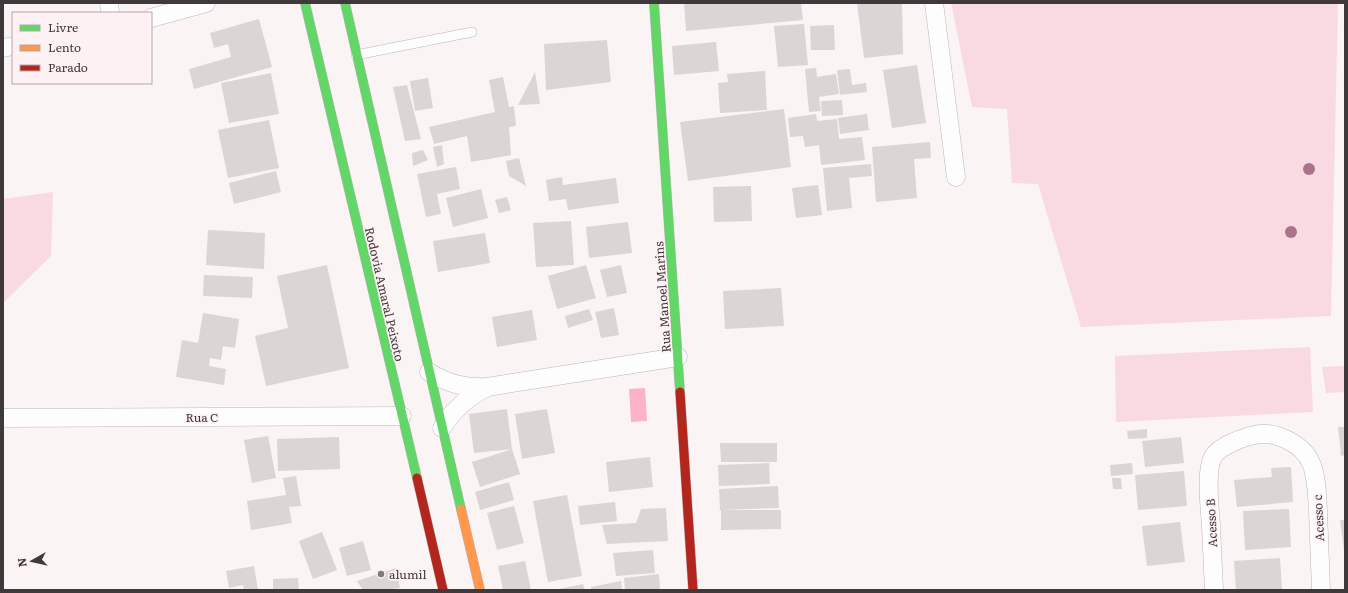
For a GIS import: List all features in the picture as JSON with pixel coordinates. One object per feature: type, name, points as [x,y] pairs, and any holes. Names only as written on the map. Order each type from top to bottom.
[{"type":"main road","name":"Rodovia Amaral Peixoto","points":[[305,3],[443,590]]},
{"type":"main road","points":[[345,3],[480,590]]},
{"type":"main road","name":"Rua Manoel Marins","points":[[654,3],[693,590]]},
{"type":"street","points":[[152,18],[206,3]]},
{"type":"street","points":[[934,3],[956,177]]},
{"type":"street","points":[[429,372],[442,380],[455,385],[466,387],[487,387],[678,357]]},
{"type":"street","points":[[442,428],[450,415],[460,404],[473,394],[487,387]]},
{"type":"street","name":"Rua C","points":[[3,418],[402,416]]},
{"type":"street","name":"Acesso B","points":[[1214,590],[1209,479],[1210,466],[1213,456],[1226,445],[1245,437],[1263,433],[1281,437],[1302,449]]},
{"type":"street","name":"Acesso c","points":[[1302,449],[1311,463],[1316,486],[1321,590]]},
{"type":"lane","points":[[356,55],[472,32]]},
{"type":"shaded area","points":[[951,3],[1338,3],[1331,316],[1081,327],[1038,184],[1012,183],[1007,109],[972,107]]},
{"type":"shaded area","points":[[53,192],[51,256],[3,303],[3,199]]},
{"type":"shaded area","points":[[1310,347],[1313,412],[1116,422],[1115,356]]},
{"type":"shaded area","points":[[1345,366],[1345,392],[1326,393],[1322,367]]},
{"type":"shaded area","points":[[645,388],[647,421],[631,422],[629,389]]},
{"type":"building","points":[[684,3],[801,3],[803,20],[686,31]]},
{"type":"building","points":[[857,3],[902,3],[903,54],[864,58]]},
{"type":"building","points":[[259,19],[272,67],[194,89],[189,69],[231,57],[228,44],[214,48],[210,33]]},
{"type":"building","points":[[804,24],[808,65],[778,67],[774,26]]},
{"type":"building","points":[[834,25],[835,50],[811,50],[810,26]]},
{"type":"building","points":[[607,40],[611,82],[546,90],[544,44]]},
{"type":"building","points":[[716,42],[719,71],[674,75],[672,46]]},
{"type":"building","points":[[917,65],[926,123],[892,128],[883,70]]},
{"type":"building","points":[[816,68],[817,77],[836,74],[839,94],[819,97],[821,111],[809,112],[805,69]]},
{"type":"building","points":[[850,69],[852,85],[866,83],[867,92],[840,95],[837,70]]},
{"type":"building","points":[[765,71],[767,110],[720,113],[718,83],[728,82],[727,74]]},
{"type":"building","points":[[535,72],[540,104],[518,105]]},
{"type":"building","points":[[271,73],[279,114],[229,123],[221,83]]},
{"type":"building","points":[[503,77],[509,107],[514,106],[516,126],[509,127],[511,155],[471,162],[467,136],[434,144],[429,127],[495,112],[489,80]]},
{"type":"building","points":[[428,78],[433,108],[415,111],[410,81]]},
{"type":"building","points":[[407,85],[421,139],[405,141],[393,87]]},
{"type":"building","points":[[842,100],[843,115],[822,116],[821,101]]},
{"type":"building","points":[[784,109],[791,167],[688,181],[680,122]]},
{"type":"building","points":[[816,114],[817,121],[837,119],[839,139],[862,137],[865,160],[821,165],[819,145],[805,147],[803,136],[790,137],[788,118]]},
{"type":"building","points":[[867,114],[869,130],[840,134],[838,118]]},
{"type":"building","points":[[269,120],[279,168],[228,178],[218,130]]},
{"type":"building","points":[[930,142],[931,158],[914,159],[917,198],[876,202],[872,147]]},
{"type":"building","points":[[442,145],[444,164],[437,167],[433,147]]},
{"type":"building","points":[[423,150],[428,160],[413,166],[412,153]]},
{"type":"building","points":[[519,158],[526,186],[509,176],[506,161]]},
{"type":"building","points":[[871,164],[872,176],[849,178],[852,208],[827,211],[823,168]]},
{"type":"building","points":[[456,167],[460,189],[437,194],[441,214],[426,217],[417,174]]},
{"type":"building","points":[[276,171],[281,192],[234,204],[229,183]]},
{"type":"building","points":[[562,177],[563,185],[616,178],[619,203],[568,210],[566,199],[549,201],[546,180]]},
{"type":"building","points":[[818,185],[822,215],[796,218],[792,188]]},
{"type":"building","points":[[751,186],[752,221],[714,222],[713,187]]},
{"type":"building","points":[[481,189],[488,218],[453,227],[446,198]]},
{"type":"building","points":[[507,197],[511,210],[499,213],[495,200]]},
{"type":"building","points":[[571,221],[574,265],[536,267],[533,223]]},
{"type":"building","points":[[628,222],[632,253],[589,258],[586,227]]},
{"type":"building","points":[[208,230],[265,233],[264,269],[206,265]]},
{"type":"building","points":[[485,233],[490,263],[438,272],[433,241]]},
{"type":"building","points":[[327,265],[349,368],[266,386],[255,336],[288,328],[277,276]]},
{"type":"building","points":[[586,265],[596,298],[557,309],[548,276]]},
{"type":"building","points":[[621,265],[627,293],[607,297],[600,270]]},
{"type":"building","points":[[204,275],[253,277],[252,298],[203,296]]},
{"type":"building","points":[[781,288],[784,326],[725,329],[723,291]]},
{"type":"building","points":[[614,308],[619,335],[601,338],[595,312]]},
{"type":"building","points":[[589,309],[593,320],[568,328],[565,316]]},
{"type":"building","points":[[532,310],[537,340],[497,347],[492,317]]},
{"type":"building","points":[[203,313],[239,319],[235,348],[223,346],[221,360],[210,358],[209,366],[226,369],[224,385],[176,377],[182,340],[198,343]]},
{"type":"building","points":[[507,409],[512,449],[474,453],[469,414]]},
{"type":"building","points":[[547,409],[555,453],[522,459],[515,414]]},
{"type":"building","points":[[1338,427],[1345,427],[1345,455],[1341,456]]},
{"type":"building","points":[[1147,429],[1147,438],[1128,439],[1127,431]]},
{"type":"building","points":[[268,436],[276,478],[252,483],[244,440]]},
{"type":"building","points":[[339,437],[340,469],[278,471],[277,439]]},
{"type":"building","points":[[1181,437],[1184,463],[1145,467],[1142,441]]},
{"type":"building","points":[[720,443],[777,443],[777,462],[721,462]]},
{"type":"building","points":[[512,449],[520,474],[480,487],[472,462]]},
{"type":"building","points":[[650,457],[653,487],[609,492],[606,462]]},
{"type":"building","points":[[769,463],[770,484],[719,486],[718,465]]},
{"type":"building","points":[[1132,463],[1133,474],[1111,476],[1110,465]]},
{"type":"building","points":[[1291,467],[1293,502],[1237,507],[1234,480],[1272,477],[1271,468]]},
{"type":"building","points":[[1184,471],[1187,506],[1138,510],[1135,475]]},
{"type":"building","points":[[296,476],[301,506],[289,507],[292,523],[251,530],[247,501],[286,495],[283,478]]},
{"type":"building","points":[[1112,478],[1121,478],[1122,489],[1113,489]]},
{"type":"building","points":[[509,482],[514,500],[480,510],[475,492]]},
{"type":"building","points":[[778,486],[779,508],[720,510],[719,489]]},
{"type":"building","points":[[567,495],[582,576],[548,582],[533,501]]},
{"type":"building","points":[[615,502],[617,521],[580,525],[578,506]]},
{"type":"building","points":[[514,506],[524,543],[497,550],[487,513]]},
{"type":"building","points":[[666,508],[668,541],[607,544],[602,525],[636,523],[641,509]]},
{"type":"building","points":[[1289,509],[1291,547],[1245,550],[1243,511]]},
{"type":"building","points":[[721,510],[781,510],[781,529],[721,530]]},
{"type":"building","points":[[1340,520],[1345,520],[1345,551],[1344,551]]},
{"type":"building","points":[[1180,522],[1185,562],[1147,566],[1142,526]]},
{"type":"building","points":[[322,532],[337,570],[313,579],[299,541]]},
{"type":"building","points":[[363,541],[371,570],[347,576],[339,548]]},
{"type":"building","points":[[653,550],[655,573],[616,576],[613,553]]},
{"type":"building","points":[[1280,558],[1282,590],[1236,590],[1234,561]]},
{"type":"building","points":[[525,561],[531,590],[503,590],[498,566]]},
{"type":"building","points":[[254,566],[258,590],[244,590],[243,585],[229,588],[226,571]]},
{"type":"building","points":[[396,568],[400,588],[363,590],[357,581]]},
{"type":"building","points":[[659,574],[660,589],[625,590],[624,578]]},
{"type":"building","points":[[298,578],[299,590],[273,590],[273,579]]},
{"type":"building","points":[[621,581],[622,590],[591,590],[591,587]]},
{"type":"building","points":[[583,584],[585,590],[559,590],[559,589]]},
{"type":"traffic: fast","points":[[305,3],[417,478]]},
{"type":"traffic: fast","points":[[345,3],[461,509]]},
{"type":"traffic: fast","points":[[654,3],[680,392]]},
{"type":"traffic: slow","points":[[461,509],[480,590]]},
{"type":"traffic: jam","points":[[680,392],[693,590]]},
{"type":"traffic: jam","points":[[417,478],[443,590]]},
{"type":"place","name":"alumil","points":[[381,574]]}]
